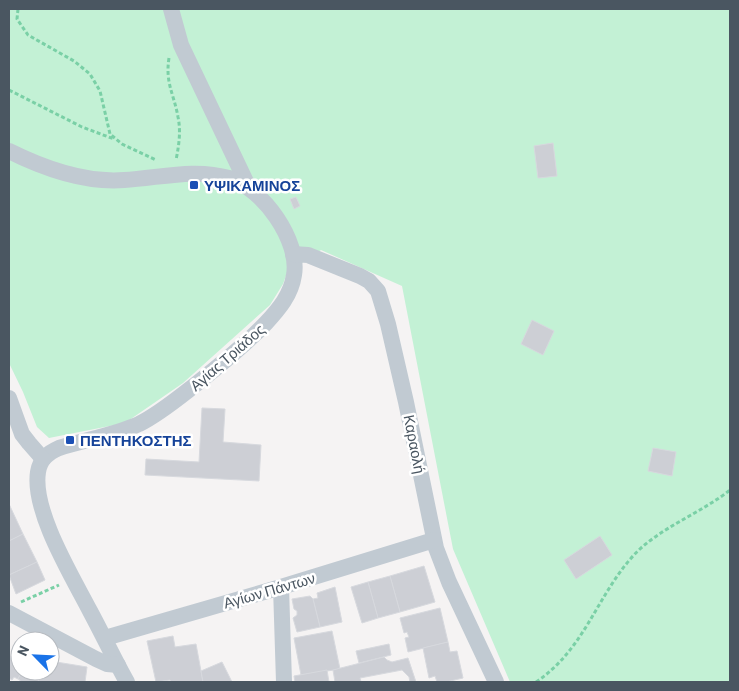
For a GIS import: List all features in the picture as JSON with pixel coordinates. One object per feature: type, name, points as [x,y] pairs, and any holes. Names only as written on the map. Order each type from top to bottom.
[{"type":"street","points":[[171,9],[179,38],[249,188]]},
{"type":"street","name":"Αγίας Τριάδος","points":[[9,151],[53,170],[91,179],[125,180],[172,174],[215,175],[234,180],[260,196],[271,209],[282,228],[293,254],[294,274],[290,290],[282,305],[258,331],[212,372],[166,407],[142,422],[59,448],[50,452],[44,459]]},
{"type":"street","name":"Καραολή","points":[[293,254],[308,255],[366,279],[378,291],[388,324],[406,402],[434,540],[450,582],[496,682]]},
{"type":"street","points":[[9,398],[26,440],[44,459],[40,466],[38,479],[42,507],[53,536],[127,682]]},
{"type":"street","name":"Αγίων Πάντων","points":[[105,638],[434,540]]},
{"type":"street","points":[[281,587],[284,682]]},
{"type":"street","points":[[13,608],[101,662],[118,665]]},
{"type":"path","points":[[18,9],[17,19],[28,35],[68,57],[90,74],[100,91],[110,134],[117,140]]},
{"type":"path","points":[[9,90],[82,127],[117,140],[158,161],[172,174],[175,168],[180,132],[167,70],[168,58],[179,38]]},
{"type":"path","points":[[536,682],[568,655],[616,578],[640,549],[710,505],[730,490]]},
{"type":"path","points":[[13,608],[74,579]]},
{"type":"green space","points":[[9,9],[730,9],[730,682],[510,682],[453,549],[402,286],[321,250],[287,273],[283,284],[270,305],[183,383],[125,423],[49,438],[37,427],[9,363]]},
{"type":"building","points":[[553,143],[557,176],[538,178],[534,146]]},
{"type":"building","points":[[296,197],[300,206],[294,209],[290,199]]},
{"type":"building","points":[[532,320],[554,331],[543,355],[521,344]]},
{"type":"building","points":[[202,408],[225,409],[223,442],[261,445],[259,481],[145,475],[146,459],[199,462]]},
{"type":"building","points":[[653,448],[676,452],[672,476],[648,471]]},
{"type":"building","points":[[9,504],[23,534],[9,541]]},
{"type":"building","points":[[23,534],[37,562],[9,575],[9,541]]},
{"type":"building","points":[[600,536],[612,555],[576,579],[564,560]]},
{"type":"building","points":[[37,562],[45,580],[16,594],[9,575]]},
{"type":"building","points":[[424,566],[435,602],[400,612],[390,576]]},
{"type":"building","points":[[390,576],[400,612],[378,618],[368,582]]},
{"type":"building","points":[[368,582],[378,618],[362,623],[351,587]]},
{"type":"building","points":[[335,587],[342,622],[320,627],[313,599],[318,598],[317,593]]},
{"type":"building","points":[[310,596],[313,599],[320,627],[297,632],[293,618],[297,615],[297,611],[294,609],[292,599]]},
{"type":"building","points":[[440,608],[448,642],[408,652],[405,638],[409,637],[407,632],[404,633],[400,618]]},
{"type":"building","points":[[332,631],[340,669],[301,675],[294,638]]},
{"type":"building","points":[[173,636],[175,647],[196,644],[203,682],[171,682],[170,680],[156,682],[147,641]]},
{"type":"building","points":[[448,642],[450,652],[457,651],[463,678],[437,682],[435,676],[429,678],[423,648]]},
{"type":"building","points":[[389,644],[391,655],[359,663],[356,651]]},
{"type":"building","points":[[384,657],[392,662],[408,658],[416,682],[410,682],[409,677],[402,670],[360,678],[361,682],[335,682],[333,670]]},
{"type":"building","points":[[10,658],[10,679],[9,678]]},
{"type":"building","points":[[222,662],[232,682],[203,682],[201,671]]},
{"type":"building","points":[[60,663],[87,667],[85,682],[38,682],[60,681]]},
{"type":"building","points":[[327,670],[329,682],[295,682],[294,676]]},
{"type":"building","points":[[20,681],[38,681],[38,682]]},
{"type":"place","name":"ΥΨΙΚΑΜΙΝΟΣ","points":[[194,185]]},
{"type":"place","name":"ΠΕΝΤΗΚΟΣΤΗΣ","points":[[70,440]]}]
